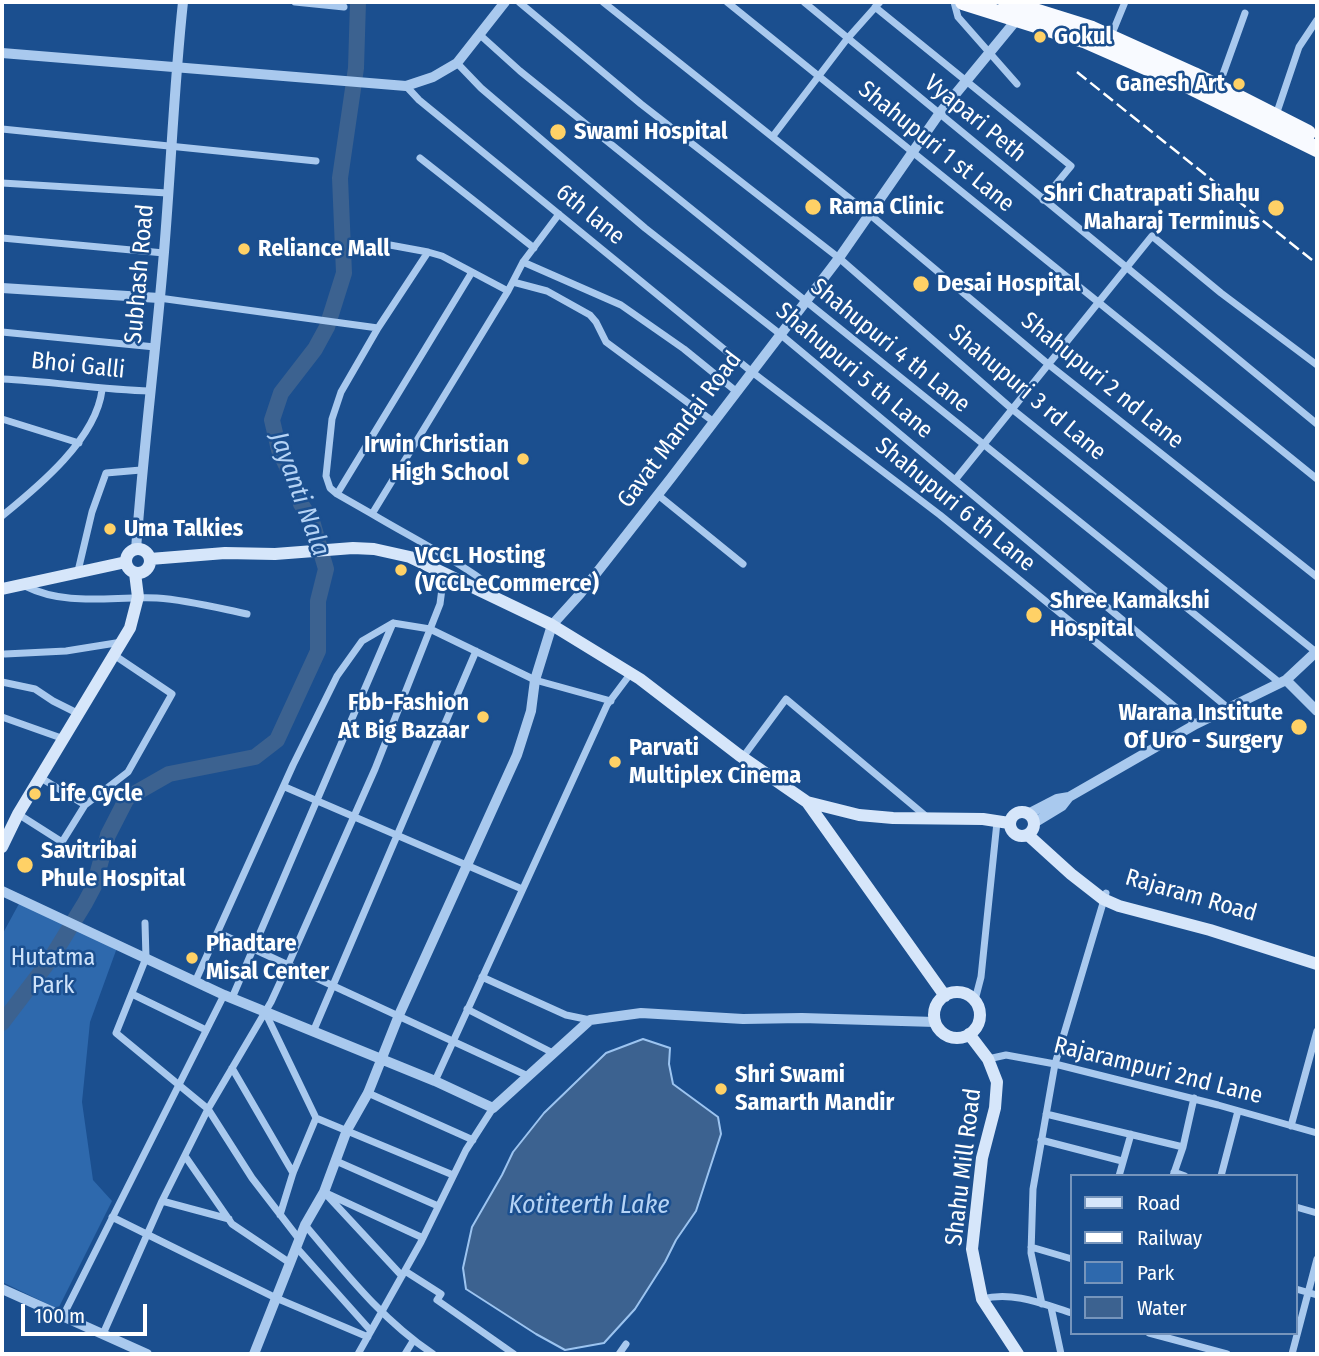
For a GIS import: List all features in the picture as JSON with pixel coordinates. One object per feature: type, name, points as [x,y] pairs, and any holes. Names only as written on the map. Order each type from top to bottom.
[{"type":"highway","points":[[964,2],[1084,40],[1276,115],[1317,137]]},
{"type":"highway","points":[[1006,2],[1111,37],[1317,149]]},
{"type":"main road","points":[[149,559],[225,553],[264,555],[353,548],[374,549],[410,556],[552,625],[631,673],[807,802],[945,996]]},
{"type":"main road","points":[[136,550],[145,552],[149,559],[146,570],[135,573],[128,569],[126,562],[128,554],[136,550]]},
{"type":"main road","points":[[2,589],[126,562]]},
{"type":"main road","points":[[2,844],[130,628],[138,597],[135,573]]},
{"type":"main road","points":[[807,802],[859,815],[982,819],[1003,823],[1016,813],[1031,825]]},
{"type":"main road","name":"Rajaram Road","points":[[1003,823],[1017,836],[1031,825],[1105,896],[1221,926],[1317,957]]},
{"type":"main road","points":[[1105,896],[1119,906],[1210,930],[1317,964]]},
{"type":"main road","points":[[960,993],[975,1000],[980,1013],[979,1021],[969,1034],[950,1037],[943,1034],[935,1022],[935,1007],[945,996],[960,993]]},
{"type":"main road","points":[[969,1034],[988,1059]]},
{"type":"main road","name":"Shahu Mill Road","points":[[988,1059],[997,1082],[995,1108],[982,1158],[972,1249],[982,1299],[1018,1354]]},
{"type":"street","name":"Subhash Road","points":[[136,550],[141,470],[164,253],[183,2]]},
{"type":"street","points":[[295,2],[344,7]]},
{"type":"street","points":[[2,53],[406,86],[433,77],[457,62],[506,2]]},
{"type":"street","name":"Shahupuri 3 rd Lane","points":[[519,2],[641,104],[839,258],[1012,409],[1316,652]]},
{"type":"street","name":"Shahupuri 2 nd Lane","points":[[603,2],[773,136],[1048,364],[1317,577]]},
{"type":"street","name":"Shahupuri 1 st Lane","points":[[726,2],[1317,479]]},
{"type":"street","name":"Vyapari Peth","points":[[804,2],[1317,424]]},
{"type":"street","points":[[954,2],[958,17],[1017,84]]},
{"type":"street","points":[[1111,37],[1125,2]]},
{"type":"street","points":[[773,136],[877,4],[1071,166],[1043,200]]},
{"type":"street","points":[[1217,93],[1245,13]]},
{"type":"street","points":[[868,214],[939,114],[1018,18]]},
{"type":"street","points":[[1276,115],[1298,47],[1317,20]]},
{"type":"street","name":"Shahupuri 4 th Lane","points":[[479,34],[520,71],[983,446],[1283,681]]},
{"type":"street","name":"Shahupuri 5 th Lane","points":[[457,62],[481,88],[645,228],[780,334],[1228,708]]},
{"type":"street","name":"6th lane","points":[[406,86],[419,100],[752,372]]},
{"type":"street","points":[[2,130],[316,161]]},
{"type":"street","points":[[421,158],[534,248]]},
{"type":"street","points":[[2,183],[167,194]]},
{"type":"street","points":[[372,513],[523,262],[559,214]]},
{"type":"street","name":"Gavat Mandai Road","points":[[552,625],[580,594],[658,495],[839,258],[868,214]]},
{"type":"street","points":[[955,480],[1152,236],[1221,293],[1317,365]]},
{"type":"street","points":[[2,238],[164,253]]},
{"type":"street","points":[[379,243],[433,252],[508,291]]},
{"type":"street","points":[[428,252],[341,392],[332,419],[326,477],[330,488],[337,494],[409,537],[449,556],[481,579],[484,592]]},
{"type":"street","points":[[523,262],[621,305],[737,392]]},
{"type":"street","points":[[337,494],[472,272]]},
{"type":"street","points":[[515,278],[547,291],[590,316],[606,342],[714,422]]},
{"type":"street","points":[[2,288],[159,299],[379,328]]},
{"type":"street","points":[[2,332],[155,347]]},
{"type":"street","name":"Shahupuri 6 th Lane","points":[[752,372],[940,515],[1196,724]]},
{"type":"street","name":"Bhoi Galli","points":[[2,379],[35,380],[102,390],[150,391]]},
{"type":"street","points":[[3,512],[33,492],[79,443],[97,411],[102,390]]},
{"type":"street","points":[[2,419],[79,443]]},
{"type":"street","points":[[78,571],[92,512],[106,473],[141,470]]},
{"type":"street","points":[[658,495],[743,564]]},
{"type":"street","points":[[103,1334],[162,1201],[208,1110],[265,1012],[288,965],[375,769],[440,604],[444,572]]},
{"type":"street","points":[[22,584],[42,594],[67,600],[138,597],[191,602],[247,614]]},
{"type":"street","points":[[63,1317],[206,1030],[255,950],[393,623]]},
{"type":"street","points":[[195,982],[293,765],[337,676],[362,641],[393,623],[430,629],[536,680],[611,701]]},
{"type":"street","points":[[254,1354],[304,1225],[324,1192],[347,1130],[368,1093],[399,1015],[517,755],[552,625]]},
{"type":"street","points":[[5,654],[66,651],[122,642]]},
{"type":"street","points":[[313,1032],[476,651]]},
{"type":"street","points":[[1031,825],[1056,799],[1069,797],[1196,724],[1283,681],[1316,652]]},
{"type":"street","points":[[19,814],[62,842],[85,805],[128,772],[172,694],[114,655]]},
{"type":"street","points":[[435,1081],[611,701],[631,673]]},
{"type":"street","points":[[1283,681],[1317,711]]},
{"type":"street","points":[[2,682],[35,689],[79,714]]},
{"type":"street","points":[[743,757],[786,699],[928,818]]},
{"type":"street","points":[[2,718],[64,739]]},
{"type":"street","points":[[41,778],[85,805]]},
{"type":"street","points":[[285,787],[522,889]]},
{"type":"street","points":[[975,1000],[981,977],[1003,823]]},
{"type":"street","points":[[2,891],[195,982],[381,1061],[435,1081],[493,1108]]},
{"type":"street","points":[[1042,1304],[1031,1247],[1033,1189],[1055,1064],[1105,896]]},
{"type":"street","points":[[145,923],[146,958],[116,1033],[208,1110],[298,1243],[369,1334]]},
{"type":"street","points":[[219,933],[528,1076]]},
{"type":"street","points":[[482,977],[566,1015],[590,1020],[641,1013],[935,1022]]},
{"type":"street","points":[[132,994],[206,1030]]},
{"type":"street","points":[[467,1009],[553,1053]]},
{"type":"street","points":[[265,1012],[317,1118],[453,1175]]},
{"type":"street","points":[[358,1354],[423,1238],[453,1175],[493,1108],[590,1020]]},
{"type":"street","points":[[1291,1126],[1317,1031]]},
{"type":"street","name":"Rajarampuri 2nd Lane","points":[[988,1059],[1006,1055],[1055,1064],[1194,1098],[1317,1133]]},
{"type":"street","points":[[232,1068],[293,1173]]},
{"type":"street","points":[[368,1093],[473,1140]]},
{"type":"street","points":[[1173,1174],[1194,1098]]},
{"type":"street","points":[[1222,1174],[1238,1111]]},
{"type":"street","points":[[1046,1114],[1182,1147]]},
{"type":"street","points":[[281,1215],[293,1173],[317,1118]]},
{"type":"street","points":[[1119,1174],[1131,1134]]},
{"type":"street","points":[[1041,1140],[1122,1161]]},
{"type":"street","points":[[185,1156],[232,1224],[290,1263]]},
{"type":"street","points":[[335,1161],[438,1206]]},
{"type":"street","points":[[324,1192],[423,1238]]},
{"type":"street","points":[[324,1192],[403,1274],[441,1294],[437,1300],[514,1354]]},
{"type":"street","points":[[162,1201],[229,1219]]},
{"type":"street","points":[[1298,1208],[1317,1213]]},
{"type":"street","points":[[112,1217],[276,1298],[369,1334]]},
{"type":"street","points":[[304,1225],[381,1314],[433,1354]]},
{"type":"street","points":[[1031,1247],[1070,1258]]},
{"type":"street","points":[[1298,1331],[1317,1259]]},
{"type":"street","points":[[2,1289],[147,1354]]},
{"type":"street","points":[[1298,1290],[1317,1295]]},
{"type":"street","points":[[982,1299],[998,1295],[1070,1312]]},
{"type":"street","points":[[1051,1307],[1060,1354]]},
{"type":"street","points":[[1156,1335],[1227,1354]]},
{"type":"street","points":[[1292,1354],[1297,1335]]},
{"type":"street","points":[[405,1354],[413,1341]]},
{"type":"street","points":[[619,1354],[626,1344]]},
{"type":"green space","name":"Hutatma Park","points":[[21,900],[118,945],[90,1022],[82,1102],[93,1180],[112,1201],[58,1309],[2,1282],[2,935]]},
{"type":"water","name":"Kotiteerth Lake","points":[[643,1039],[670,1048],[669,1064],[673,1084],[718,1117],[721,1134],[696,1211],[635,1309],[604,1343],[565,1350],[466,1289],[463,1268],[472,1227],[513,1152],[544,1113],[606,1053]]},
{"type":"waterway","name":"Jayanti Nala","points":[[2,1023],[50,960],[85,903],[94,886],[108,835],[127,798],[169,774],[255,757],[277,740],[318,651],[318,601],[326,569],[312,521],[301,504],[297,488],[279,450],[272,420],[281,393],[315,349],[327,327],[344,273],[340,178],[356,68],[358,2]]},
{"type":"railway","points":[[1077,72],[1317,264]]},
{"type":"place","name":"Gokul","points":[[1040,37]]},
{"type":"place","name":"Ganesh Art","points":[[1239,84]]},
{"type":"place","name":"Swami Hospital","points":[[558,132]]},
{"type":"place","name":"Rama Clinic","points":[[813,207]]},
{"type":"place","name":"Shri Chatrapati Shahu Maharaj Terminus","points":[[1276,208]]},
{"type":"place","name":"Reliance Mall","points":[[244,249]]},
{"type":"place","name":"Desai Hospital","points":[[921,284]]},
{"type":"place","name":"Irwin Christian High School","points":[[523,459]]},
{"type":"place","name":"Uma Talkies","points":[[110,529]]},
{"type":"place","name":"VCCL Hosting (VCCL eCommerce)","points":[[401,570]]},
{"type":"place","name":"Shree Kamakshi Hospital","points":[[1034,615]]},
{"type":"place","name":"Fbb-Fashion At Big Bazaar","points":[[483,717]]},
{"type":"place","name":"Warana Institute Of Uro - Surgery","points":[[1299,727]]},
{"type":"place","name":"Parvati Multiplex Cinema","points":[[615,762]]},
{"type":"place","name":"Life Cycle","points":[[35,794]]},
{"type":"place","name":"Savitribai Phule Hospital","points":[[25,865]]},
{"type":"place","name":"Phadtare Misal Center","points":[[192,958]]},
{"type":"place","name":"Shri Swami Samarth Mandir","points":[[721,1089]]}]
